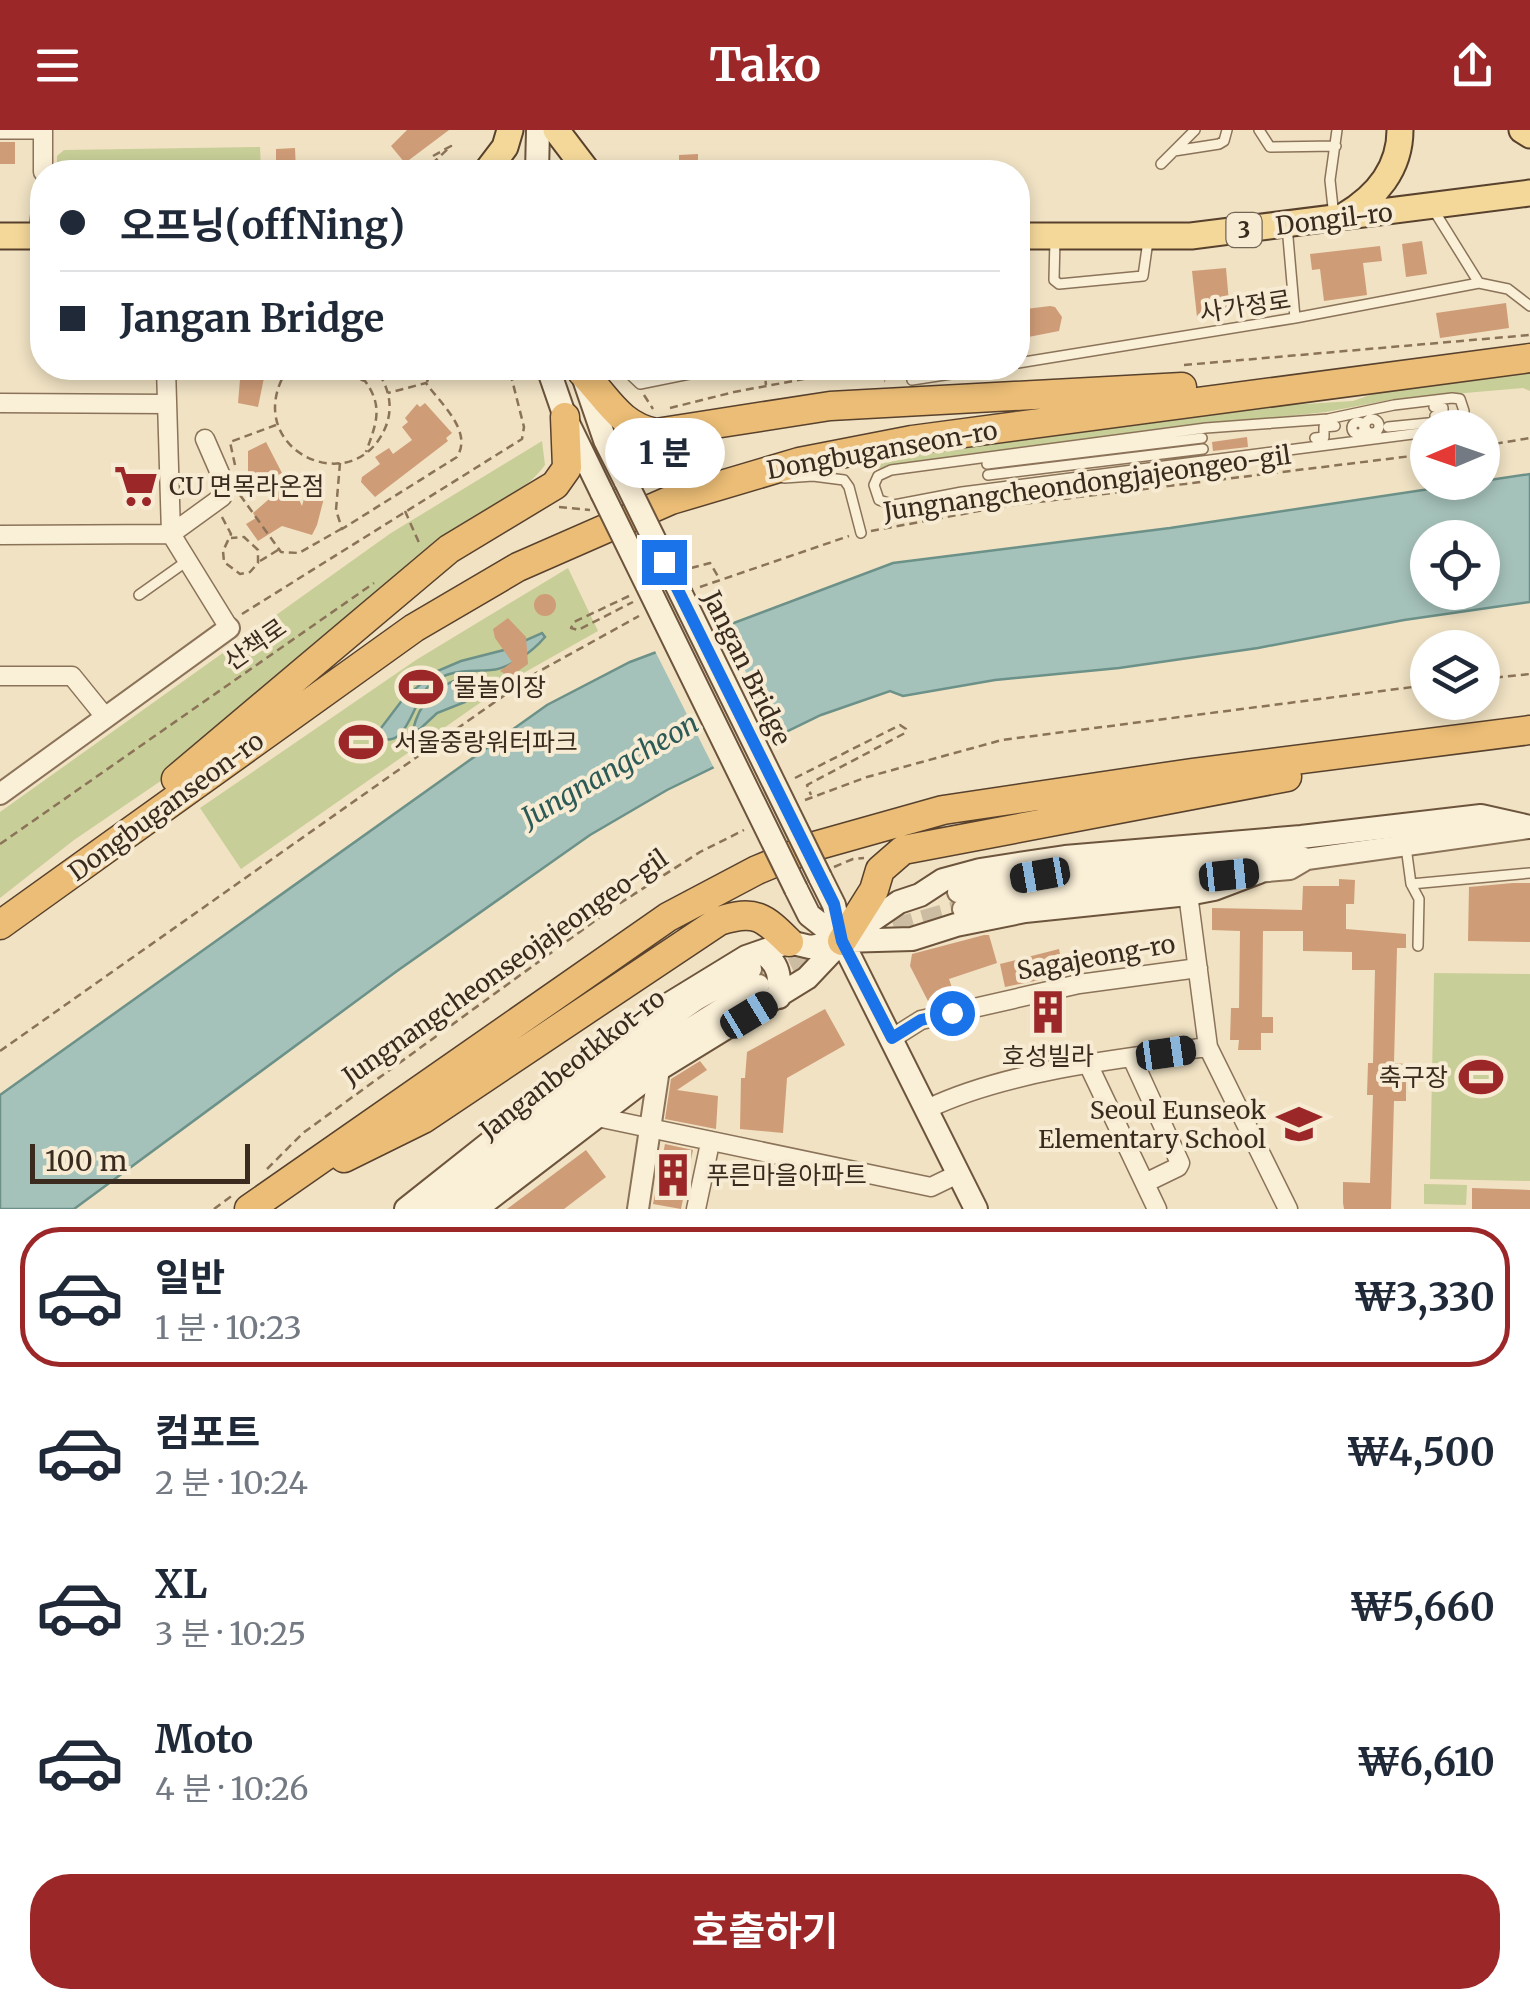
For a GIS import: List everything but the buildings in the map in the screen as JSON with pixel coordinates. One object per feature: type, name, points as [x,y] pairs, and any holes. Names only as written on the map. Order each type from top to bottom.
[{"type":"highway","name":"Dongbuganseon-ro","points":[[0,925],[370,659],[467,596],[518,566],[586,534],[685,495],[854,450],[1298,389],[1528,350]]},
{"type":"highway","points":[[589,380],[620,418],[656,434],[830,406],[1214,384],[1298,389]]},
{"type":"highway","points":[[88,862],[138,811],[412,578],[486,524],[555,485],[567,468],[565,417]]},
{"type":"highway","points":[[254,1192],[655,925],[706,895],[814,846],[943,810],[1530,730]]},
{"type":"highway","points":[[842,941],[874,890],[880,870],[903,850],[1285,777],[1366,750]]},
{"type":"highway","points":[[254,1192],[423,1119],[718,921],[744,915],[764,918],[788,942]]},
{"type":"main road","points":[[488,160],[505,147],[510,130]]},
{"type":"main road","points":[[537,160],[538,130]]},
{"type":"main road","points":[[556,130],[579,160]]},
{"type":"main road","points":[[1337,219],[1368,202],[1384,180],[1396,158],[1400,130]]},
{"type":"main road","points":[[1522,130],[1530,136]]},
{"type":"main road","name":"Dongil-ro","points":[[1030,237],[1191,236],[1530,192]]},
{"type":"main road","points":[[0,236],[30,236]]},
{"type":"main road","points":[[552,380],[565,417],[809,915],[842,941],[976,1209]]},
{"type":"main road","name":"Jangan Bridge","points":[[585,380],[606,440],[834,904],[842,941]]},
{"type":"main road","points":[[476,1209],[659,1068],[762,976],[788,942],[810,947],[842,941],[912,938],[955,902],[980,870],[1065,856],[1301,837],[1481,816],[1530,828]]},
{"type":"main road","points":[[406,1209],[648,1017],[746,957],[762,976],[807,978],[842,941],[899,902],[920,895],[1042,909],[1188,894],[1259,872]]},
{"type":"street","points":[[43,132],[43,160]]},
{"type":"street","points":[[0,794],[229,628],[170,534],[166,380]]},
{"type":"street","points":[[0,403],[167,404]]},
{"type":"street","points":[[0,535],[170,534],[222,497],[222,478],[205,439]]},
{"type":"street","points":[[0,676],[72,676],[106,718]]},
{"type":"street","points":[[955,902],[1259,872],[1290,868],[1307,859],[1530,828]]},
{"type":"street","points":[[955,902],[1040,875],[1288,852],[1307,859]]},
{"type":"street","points":[[1188,894],[1208,1048],[1288,1209]]},
{"type":"street","name":"Sagajeong-ro","points":[[892,1038],[921,1020],[1079,984],[1198,968]]},
{"type":"street","name":"Janganbeotkkot-ro","points":[[430,1209],[618,1055],[696,1000],[762,976]]},
{"type":"street","name":"Janganbeotkkot-ro","points":[[454,1209],[656,1050],[762,976]]},
{"type":"street","points":[[928,1110],[958,1094],[1088,1064],[1208,1048]]},
{"type":"street","points":[[1132,1058],[1180,1163],[1144,1183]]},
{"type":"street","points":[[1088,1064],[1157,1209]]},
{"type":"street","points":[[638,1209],[659,1068]]},
{"type":"street","points":[[597,1117],[931,1187],[958,1174]]},
{"type":"street","points":[[696,1209],[710,1143]]},
{"type":"lane","points":[[1161,164],[1194,130]]},
{"type":"lane","points":[[1174,151],[1219,144],[1227,130]]},
{"type":"lane","points":[[1259,130],[1270,148],[1336,146]]},
{"type":"lane","points":[[1337,130],[1330,180],[1337,219]]},
{"type":"lane","points":[[0,134],[43,132]]},
{"type":"lane","points":[[1435,206],[1479,284],[1508,289],[1530,306]]},
{"type":"lane","points":[[1286,225],[1295,318]]},
{"type":"lane","points":[[1055,236],[1054,280],[1059,284],[1143,276],[1148,236]]},
{"type":"lane","name":"사가정로","points":[[1030,361],[1479,284]]},
{"type":"lane","points":[[636,380],[640,384],[658,380]]},
{"type":"lane","points":[[1410,430],[962,492],[894,505],[883,504],[876,495],[876,480],[891,470],[1157,439],[1250,423],[1328,419],[1394,405],[1456,398],[1462,401],[1464,410]]},
{"type":"lane","points":[[1434,407],[1443,410]]},
{"type":"lane","points":[[1405,411],[1406,426]]},
{"type":"lane","points":[[1315,438],[1324,437],[1324,427],[1344,429],[1357,422],[1364,427]]},
{"type":"lane","points":[[1388,427],[1410,426]]},
{"type":"lane","points":[[1028,455],[988,469],[1202,443],[1157,439]]},
{"type":"lane","points":[[764,471],[786,478],[844,480],[861,533]]},
{"type":"lane","points":[[138,594],[188,561]]},
{"type":"lane","points":[[1406,846],[1411,884],[1419,899],[1418,946]]},
{"type":"lane","points":[[1411,884],[1530,872]]},
{"type":"path","points":[[433,160],[451,146],[436,160]]},
{"type":"path","points":[[1177,366],[1528,350]]},
{"type":"path","points":[[279,380],[274,400],[275,418],[282,435],[293,450],[310,460],[340,463],[366,453],[384,430],[389,417],[388,393],[381,380]]},
{"type":"path","points":[[362,380],[373,392],[384,430]]},
{"type":"path","points":[[229,628],[242,614],[522,439],[524,428],[513,380]]},
{"type":"path","points":[[765,380],[766,387]]},
{"type":"path","points":[[640,384],[648,405],[656,410],[802,380]]},
{"type":"path","points":[[881,380],[890,384]]},
{"type":"path","points":[[388,393],[426,383]]},
{"type":"path","points":[[238,492],[278,550],[299,553],[342,529],[457,457],[462,449],[458,426],[426,383]]},
{"type":"path","points":[[366,453],[380,414]]},
{"type":"path","points":[[1500,443],[1530,438]]},
{"type":"path","name":"Jungnangcheondongjajeongeo-gil","points":[[689,592],[861,533],[1006,506],[1410,456]]},
{"type":"path","points":[[340,463],[336,510],[342,529]]},
{"type":"path","points":[[404,510],[422,550]]},
{"type":"path","points":[[221,516],[230,527],[231,538],[223,551],[230,569],[246,574],[255,569],[258,550],[250,540],[231,538]]},
{"type":"path","points":[[259,561],[264,562],[278,550]]},
{"type":"path","points":[[679,571],[710,563],[720,579]]},
{"type":"path","name":"산책로","points":[[0,844],[373,584]]},
{"type":"path","points":[[627,597],[574,622],[572,628],[578,630],[636,601]]},
{"type":"path","points":[[0,1051],[536,672],[647,612]]},
{"type":"path","points":[[1500,677],[1530,674]]},
{"type":"path","points":[[800,802],[934,757],[1002,740],[1410,687]]},
{"type":"path","points":[[792,779],[900,726],[906,729],[906,733],[806,785],[812,796]]},
{"type":"path","name":"Jungnangcheonseojajeongeo-gil","points":[[214,1209],[254,1192],[303,1133],[614,907],[700,852],[749,828]]},
{"type":"green space","points":[[260,147],[261,160],[57,160],[64,150]]},
{"type":"green space","points":[[1530,371],[1530,391],[1523,388],[1395,399],[1326,412],[1122,434],[873,469],[863,463],[904,453],[1258,407],[1353,401],[1390,388]]},
{"type":"green space","points":[[542,441],[545,465],[533,479],[441,539],[168,776],[74,840],[0,898],[0,812],[391,533]]},
{"type":"green space","name":"서울중랑워터파크","points":[[568,568],[598,631],[520,675],[241,869],[200,808],[416,660]]},
{"type":"green space","name":"축구장","points":[[1434,973],[1530,974],[1530,1181],[1430,1179]]},
{"type":"green space","points":[[1424,1184],[1467,1185],[1466,1205],[1424,1204]]},
{"type":"water","name":"Jungnangcheon","points":[[1530,474],[1530,602],[1500,606],[1500,520],[1410,520],[1410,610],[1474,610],[1119,668],[995,680],[903,696],[890,691],[821,715],[667,790],[590,835],[397,971],[74,1209],[0,1209],[0,1095],[547,705],[630,662],[893,563],[1170,528],[1410,492],[1410,500],[1500,500],[1500,478]]},
{"type":"water","name":"물놀이장","points":[[542,633],[545,637],[534,648],[506,666],[453,673],[438,679],[424,692],[402,732],[386,740],[375,736],[403,699],[435,672]]},
{"type":"water","name":"물놀이장","points":[[462,678],[471,679],[473,684],[465,702],[437,713],[420,729],[413,730],[430,697]]},
{"type":"pier","points":[[721,620],[779,741],[716,772],[653,647]]},
{"type":"tunnel","points":[[865,936],[963,909]]},
{"type":"tunnel","points":[[765,981],[829,950]]},
{"type":"place","name":"CU 면목라온점","points":[[136,486]]},
{"type":"place","name":"물놀이장","points":[[421,687]]},
{"type":"place","name":"서울중랑워터파크","points":[[361,742]]},
{"type":"place","name":"호성빌라","points":[[1048,1012]]},
{"type":"place","name":"축구장","points":[[1481,1077]]},
{"type":"place","name":"Seoul Eunseok Elementary School","points":[[1299,1124]]},
{"type":"place","name":"푸른마을아파트","points":[[673,1175]]},
{"type":"route","points":[[664,562],[834,904],[842,941],[892,1038],[921,1020],[952,1013]]}]
